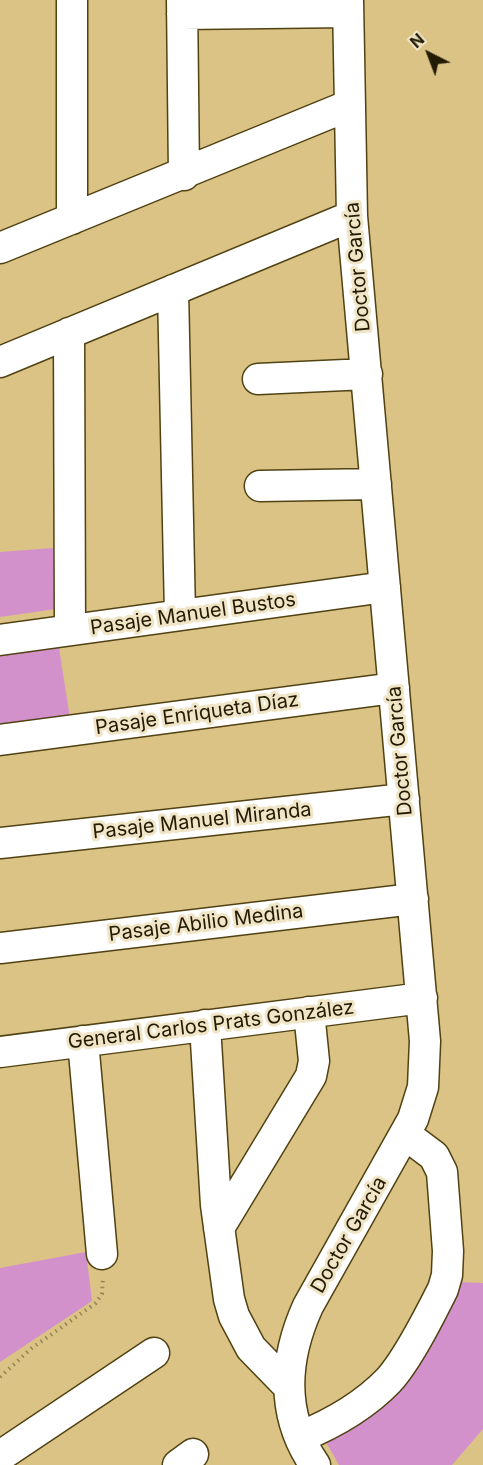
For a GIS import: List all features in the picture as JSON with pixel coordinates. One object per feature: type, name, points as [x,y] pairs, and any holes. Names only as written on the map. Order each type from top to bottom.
[{"type":"street","points":[[72,0],[72,219]]},
{"type":"street","points":[[184,175],[182,7],[348,6]]},
{"type":"street","name":"Doctor García","points":[[315,1465],[300,1437],[290,1404],[288,1386],[293,1347],[304,1316],[406,1135],[419,1103],[425,1064],[422,998],[352,216],[348,6]]},
{"type":"street","points":[[0,249],[350,105]]},
{"type":"street","points":[[0,362],[352,216]]},
{"type":"street","points":[[173,290],[180,615]]},
{"type":"street","points":[[69,333],[69,630]]},
{"type":"street","points":[[258,379],[367,374]]},
{"type":"street","points":[[260,486],[376,483]]},
{"type":"street","name":"Pasaje Manuel Bustos","points":[[0,640],[385,587]]},
{"type":"street","name":"Pasaje Enriqueta Díaz","points":[[0,740],[394,688]]},
{"type":"street","name":"Pasaje Manuel Miranda","points":[[0,843],[404,799]]},
{"type":"street","name":"Pasaje Abilio Medina","points":[[0,948],[413,899]]},
{"type":"street","name":"General Carlos Prats González","points":[[0,1052],[422,998]]},
{"type":"street","points":[[219,1227],[311,1076],[314,1061],[309,1012]]},
{"type":"street","points":[[205,1025],[219,1227],[229,1299],[234,1316],[251,1348],[288,1386]]},
{"type":"street","points":[[83,1041],[102,1254]]},
{"type":"street","points":[[300,1437],[332,1423],[351,1411],[389,1380],[401,1364],[443,1289],[447,1275],[448,1251],[442,1172],[434,1156],[406,1135]]},
{"type":"street","points":[[0,1456],[154,1353]]},
{"type":"path","points":[[0,1377],[32,1348],[96,1303],[102,1294],[102,1254]]},
{"type":"shaded area","points":[[53,548],[56,609],[0,617],[0,552]]},
{"type":"shaded area","points":[[59,648],[70,718],[0,728],[0,656]]},
{"type":"shaded area","points":[[86,1252],[92,1301],[0,1362],[0,1268]]},
{"type":"shaded area","points":[[458,1282],[483,1283],[483,1429],[452,1465],[339,1465],[323,1437]]}]
